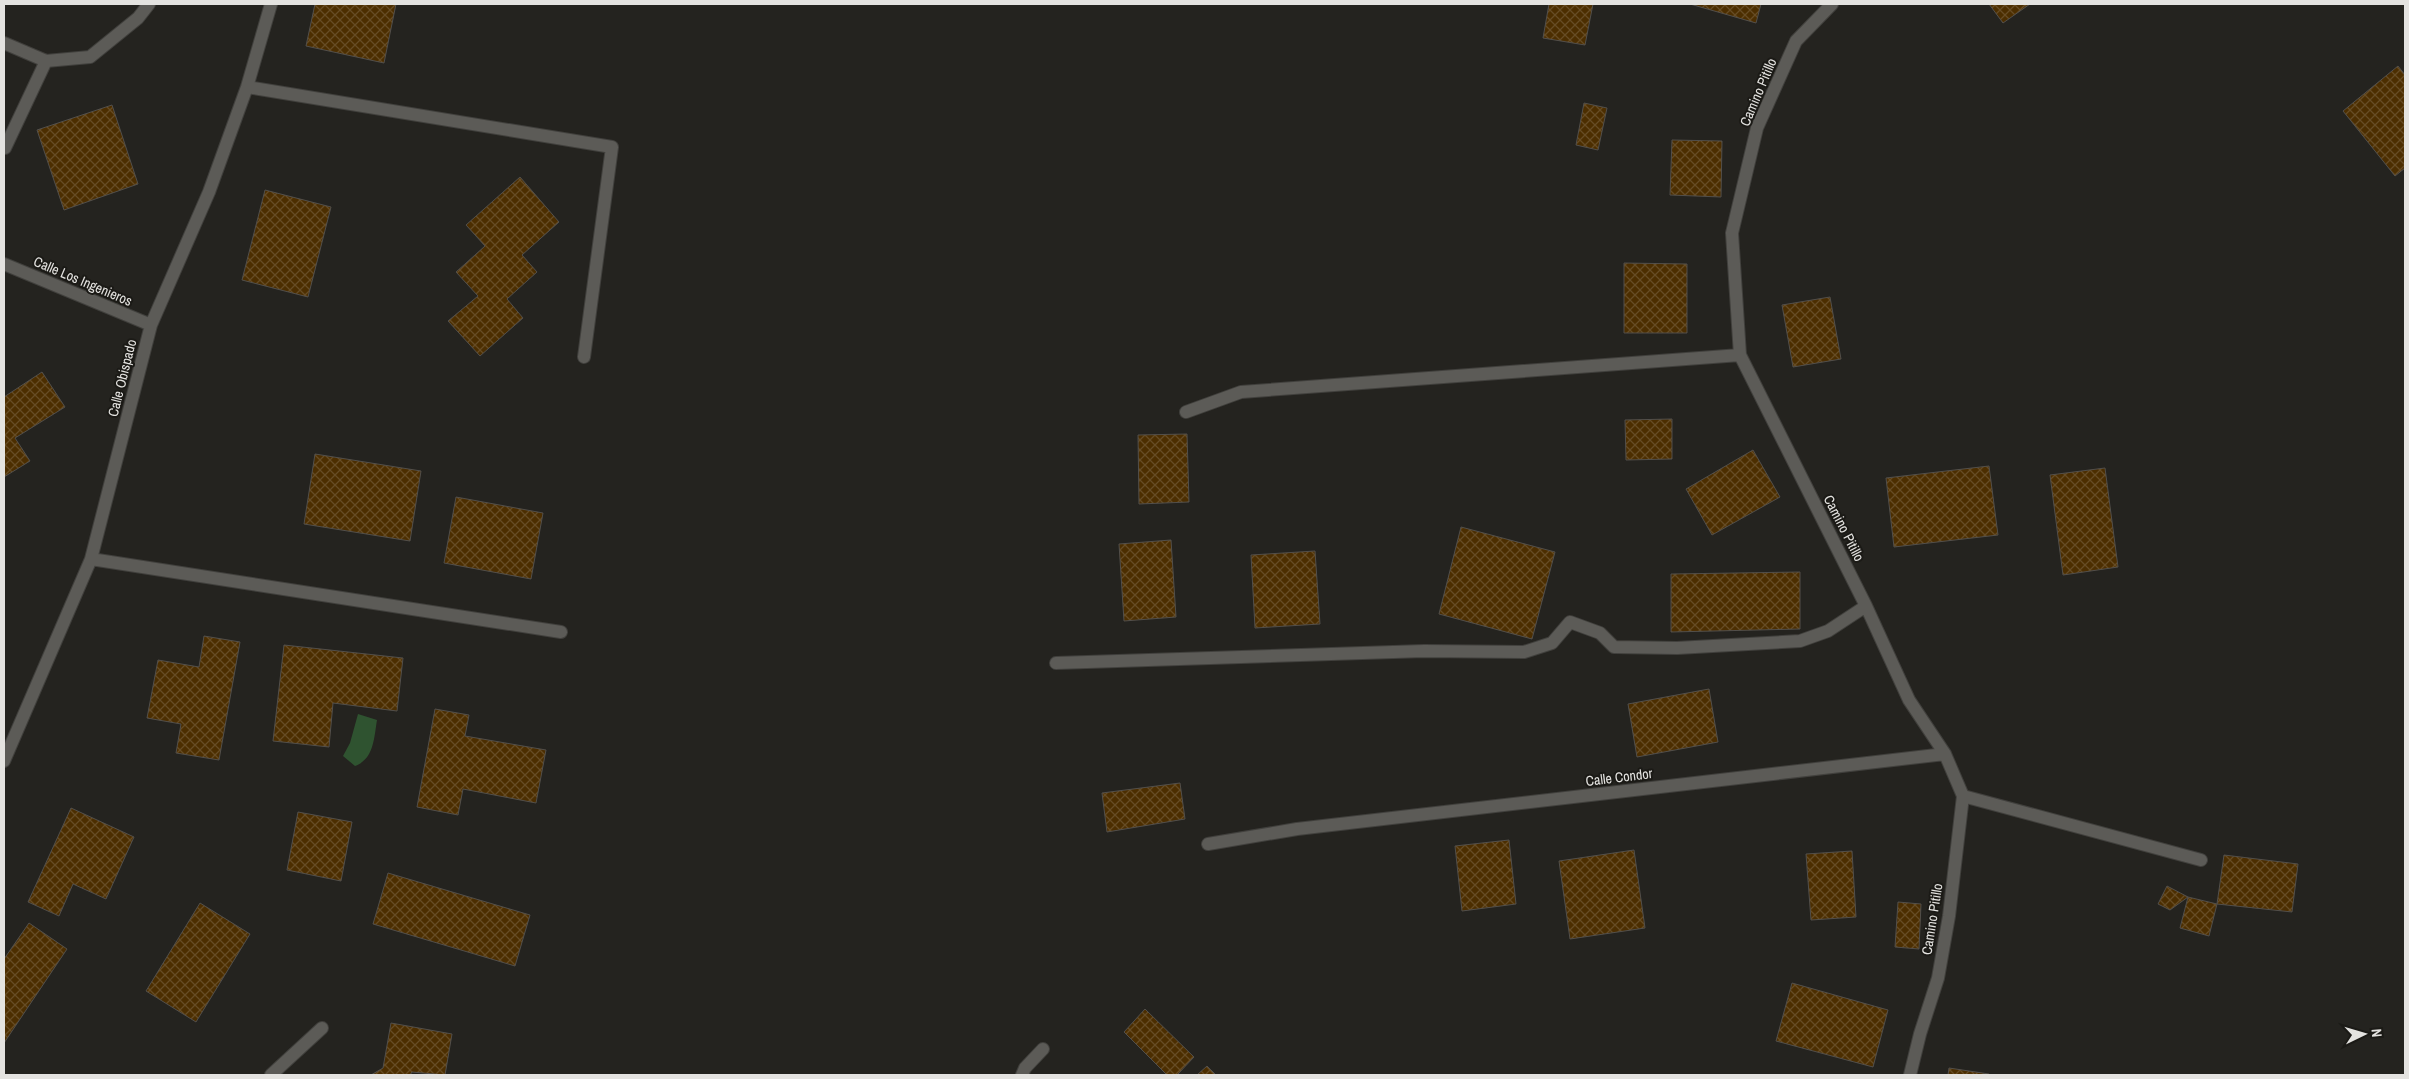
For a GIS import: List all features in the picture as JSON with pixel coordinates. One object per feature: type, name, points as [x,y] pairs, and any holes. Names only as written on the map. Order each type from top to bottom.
[{"type":"street","points":[[4,43],[46,61],[90,57],[138,18],[149,4]]},
{"type":"street","name":"Calle Obispado","points":[[4,761],[91,559],[151,325],[210,192],[247,87],[271,4]]},
{"type":"street","name":"Camino Pitillo","points":[[1832,4],[1796,41],[1757,128],[1732,233],[1740,355],[1866,606],[1909,700],[1945,754],[1963,796],[1949,916],[1938,978],[1920,1034],[1910,1075]]},
{"type":"street","points":[[4,147],[46,61]]},
{"type":"street","points":[[247,87],[612,147],[584,357]]},
{"type":"street","name":"Calle Los Ingenieros","points":[[4,264],[151,325]]},
{"type":"street","points":[[1186,412],[1241,392],[1740,355]]},
{"type":"street","points":[[91,559],[561,632]]},
{"type":"street","points":[[1056,663],[1424,651],[1524,652],[1552,643],[1570,622],[1600,633],[1614,647],[1676,648],[1800,641],[1828,631],[1866,606]]},
{"type":"street","name":"Calle Condor","points":[[1208,844],[1298,829],[1945,754]]},
{"type":"street","points":[[1963,796],[2201,860]]},
{"type":"street","points":[[270,1075],[322,1028]]},
{"type":"street","points":[[1022,1075],[1025,1068],[1044,1049]]},
{"type":"shaded area","points":[[358,714],[377,720],[370,753],[361,763],[355,766],[343,756],[350,743]]},
{"type":"building","points":[[315,4],[396,4],[384,63],[306,46]]},
{"type":"building","points":[[1549,4],[1593,4],[1585,45],[1543,38]]},
{"type":"building","points":[[1690,4],[1761,4],[1756,23]]},
{"type":"building","points":[[1989,4],[2030,4],[2003,23]]},
{"type":"building","points":[[2398,66],[2405,75],[2405,168],[2395,176],[2343,111]]},
{"type":"building","points":[[1584,103],[1607,108],[1598,150],[1576,145]]},
{"type":"building","points":[[112,105],[138,184],[64,210],[37,130]]},
{"type":"building","points":[[1672,140],[1722,141],[1721,197],[1670,195]]},
{"type":"building","points":[[520,177],[559,222],[522,255],[537,272],[507,299],[523,318],[480,356],[448,321],[478,296],[456,272],[485,246],[466,225]]},
{"type":"building","points":[[265,190],[331,207],[308,297],[242,280]]},
{"type":"building","points":[[1624,263],[1687,264],[1687,333],[1624,333]]},
{"type":"building","points":[[1830,297],[1841,359],[1793,367],[1782,305]]},
{"type":"building","points":[[42,372],[65,407],[15,438],[30,461],[4,477],[4,397]]},
{"type":"building","points":[[1672,419],[1672,459],[1626,460],[1625,420]]},
{"type":"building","points":[[1187,434],[1189,502],[1139,504],[1138,435]]},
{"type":"building","points":[[1753,450],[1780,497],[1712,535],[1686,489]]},
{"type":"building","points":[[315,454],[421,471],[410,541],[304,524]]},
{"type":"building","points":[[1989,466],[1998,535],[1894,547],[1886,478]]},
{"type":"building","points":[[2105,468],[2118,567],[2063,575],[2050,475]]},
{"type":"building","points":[[456,497],[543,513],[531,579],[444,563]]},
{"type":"building","points":[[1461,527],[1555,552],[1532,639],[1439,614]]},
{"type":"building","points":[[1171,540],[1176,617],[1124,621],[1119,544]]},
{"type":"building","points":[[1315,551],[1320,624],[1255,628],[1251,555]]},
{"type":"building","points":[[1800,572],[1800,629],[1671,632],[1671,574]]},
{"type":"building","points":[[204,636],[240,642],[219,760],[176,753],[181,724],[147,718],[158,660],[199,667]]},
{"type":"building","points":[[284,645],[403,658],[397,711],[333,703],[329,747],[273,741]]},
{"type":"building","points":[[1709,689],[1718,742],[1637,757],[1628,704]]},
{"type":"building","points":[[435,709],[469,715],[465,736],[546,750],[536,803],[463,789],[458,815],[417,807]]},
{"type":"building","points":[[1180,783],[1185,819],[1107,832],[1102,793]]},
{"type":"building","points":[[71,808],[134,837],[106,899],[73,884],[59,916],[28,902]]},
{"type":"building","points":[[298,812],[352,822],[341,881],[287,870]]},
{"type":"building","points":[[1509,840],[1516,904],[1462,911],[1455,846]]},
{"type":"building","points":[[1634,850],[1645,928],[1570,939],[1559,861]]},
{"type":"building","points":[[1852,851],[1856,917],[1811,920],[1806,854]]},
{"type":"building","points":[[2224,855],[2298,864],[2292,912],[2217,904]]},
{"type":"building","points":[[388,873],[530,915],[515,966],[373,924]]},
{"type":"building","points":[[2167,886],[2188,897],[2170,910],[2158,904]]},
{"type":"building","points":[[2188,897],[2217,904],[2209,936],[2180,928]]},
{"type":"building","points":[[1898,902],[1921,904],[1919,949],[1895,947]]},
{"type":"building","points":[[200,903],[250,934],[196,1022],[146,991]]},
{"type":"building","points":[[29,923],[67,949],[4,1043],[4,959]]},
{"type":"building","points":[[1792,983],[1888,1010],[1873,1067],[1776,1041]]},
{"type":"building","points":[[1145,1009],[1194,1057],[1177,1075],[1167,1075],[1124,1032]]},
{"type":"building","points":[[391,1023],[452,1034],[445,1075],[412,1072],[410,1075],[371,1075],[383,1068]]},
{"type":"building","points":[[1207,1066],[1216,1075],[1197,1075]]},
{"type":"building","points":[[1949,1068],[1989,1074],[1989,1075],[1948,1075]]}]
